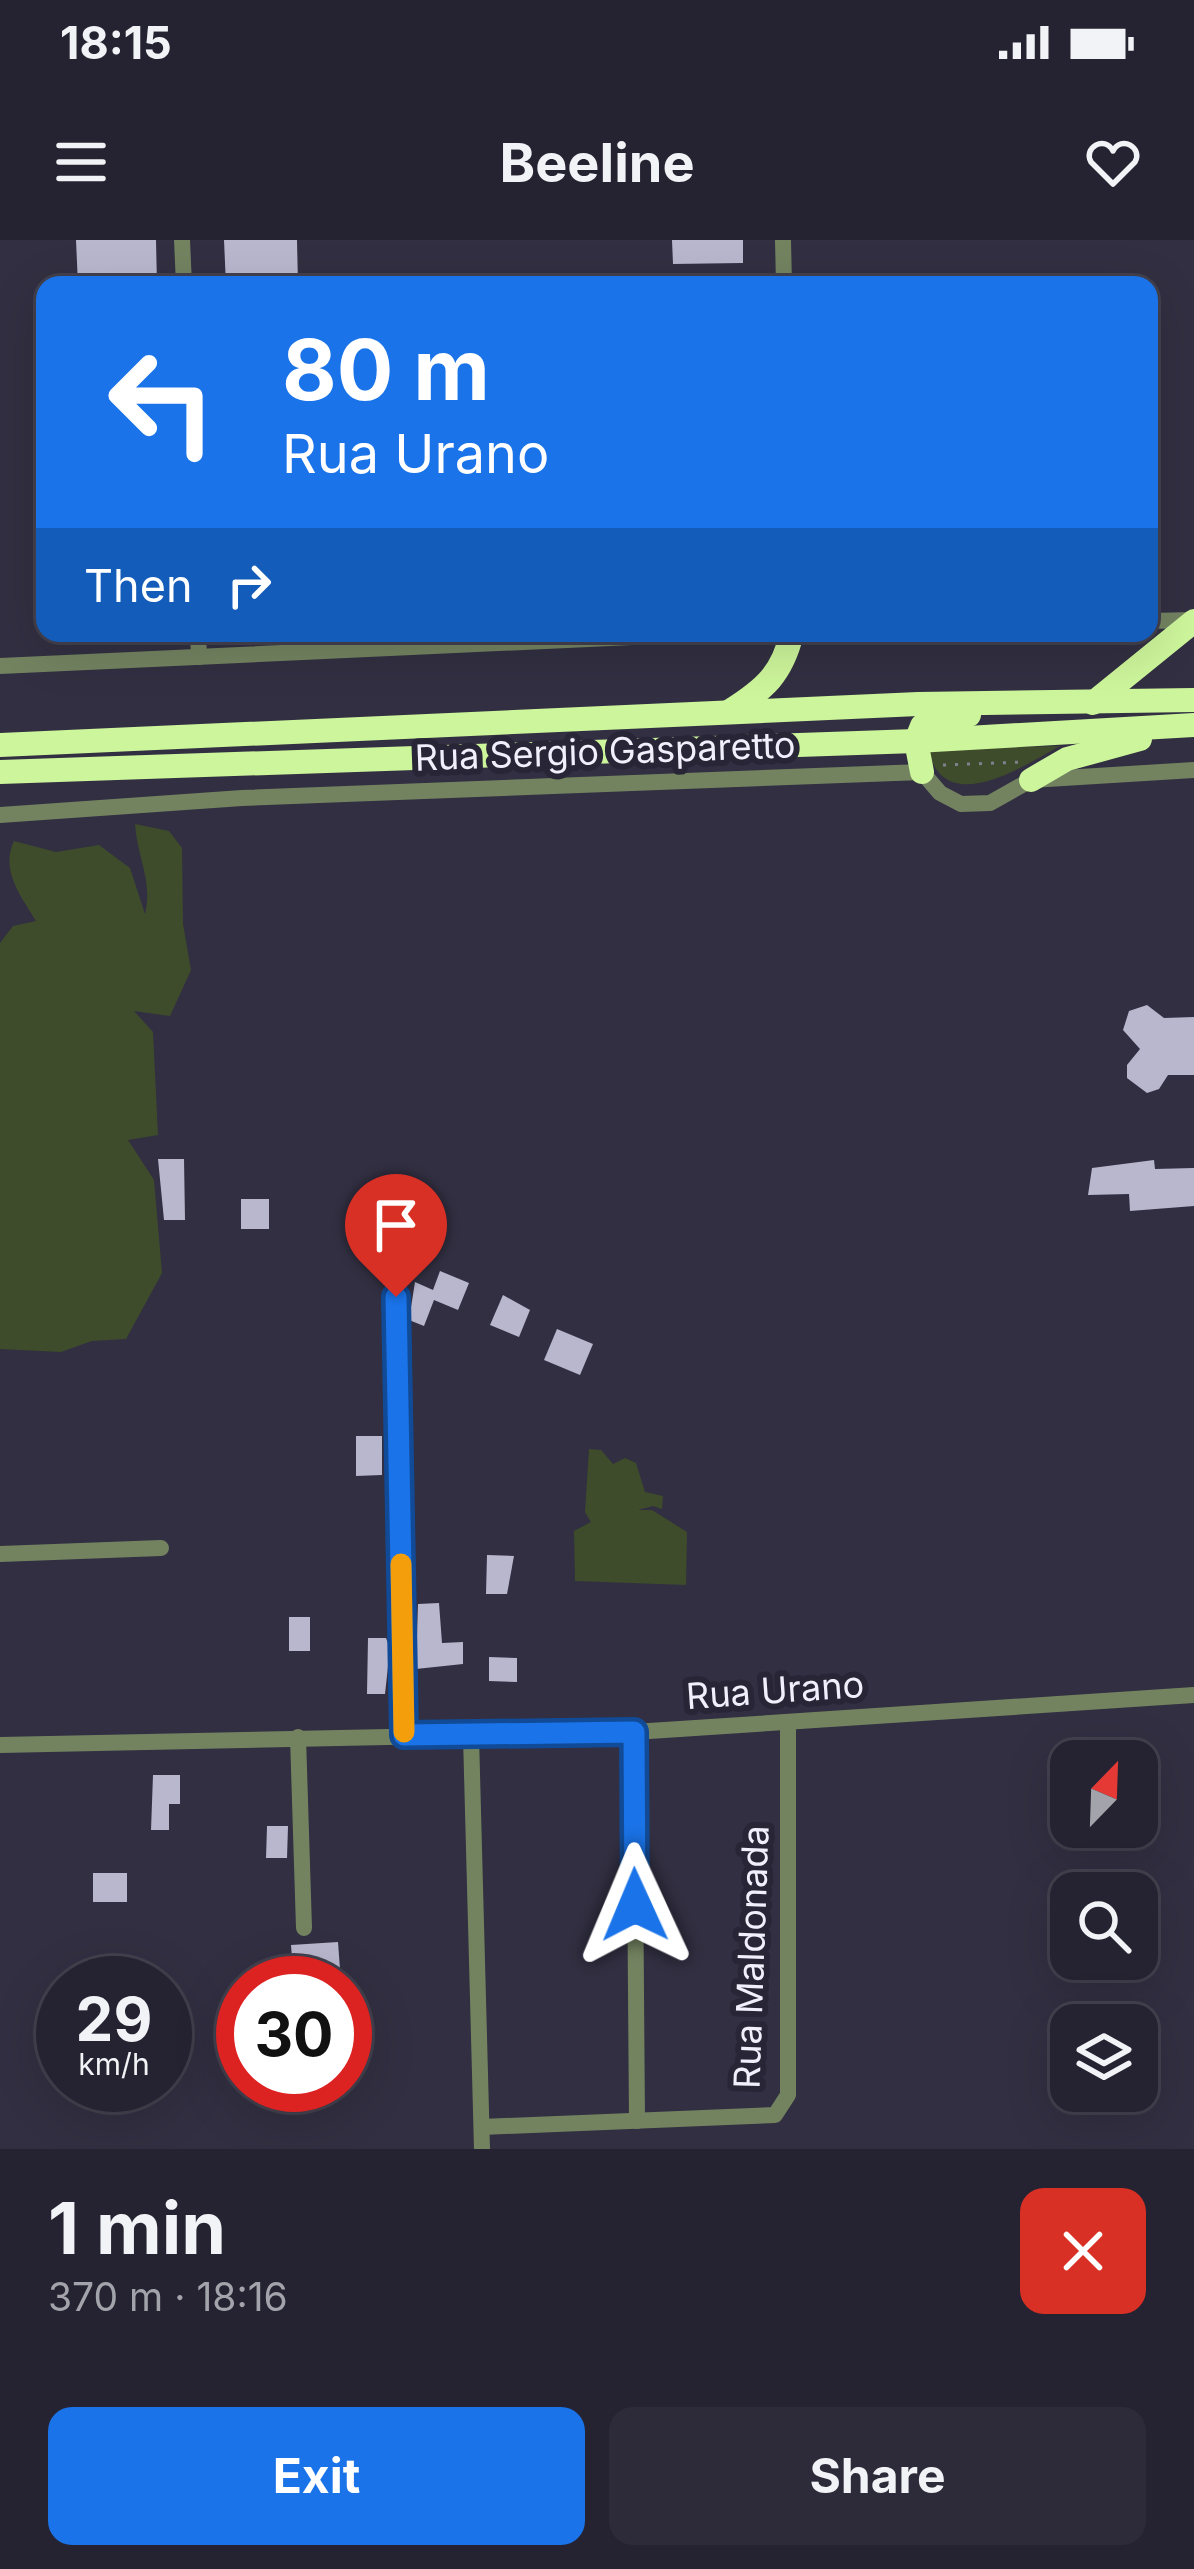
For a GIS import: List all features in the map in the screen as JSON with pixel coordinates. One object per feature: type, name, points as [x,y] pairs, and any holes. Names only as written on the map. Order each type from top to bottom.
[{"type":"highway","points":[[922,772],[916,741],[922,726],[949,717],[1093,703],[1194,621]]},
{"type":"highway","points":[[728,712],[764,689],[784,667],[791,642]]},
{"type":"highway","points":[[0,745],[728,712],[1194,700]]},
{"type":"highway","points":[[0,772],[916,741],[1194,725]]},
{"type":"highway","points":[[1031,779],[1067,759],[1194,725]]},
{"type":"highway","points":[[0,791],[86,767]]},
{"type":"street","points":[[182,240],[184,276]]},
{"type":"street","points":[[783,240],[784,276]]},
{"type":"street","points":[[1158,621],[1194,621]]},
{"type":"street","points":[[198,642],[199,657]]},
{"type":"street","points":[[0,666],[523,642]]},
{"type":"street","points":[[922,772],[940,793],[961,804],[990,803],[1031,779],[1194,770]]},
{"type":"street","name":"Rua Sergio Gasparetto","points":[[0,815],[242,798],[922,772]]},
{"type":"street","points":[[396,1297],[404,1735]]},
{"type":"street","points":[[0,1554],[161,1548]]},
{"type":"street","name":"Rua Urano","points":[[0,1745],[634,1732],[1194,1695]]},
{"type":"street","name":"Rua Maldonada","points":[[482,2128],[775,2115],[788,2095],[788,1721]]},
{"type":"street","points":[[634,1732],[637,2121]]},
{"type":"street","points":[[471,1736],[482,2149]]},
{"type":"street","points":[[298,1737],[304,1928]]},
{"type":"green space","points":[[1060,746],[1007,774],[968,784],[950,781],[937,770],[928,749]]},
{"type":"green space","points":[[135,824],[169,831],[182,848],[183,924],[191,970],[170,1016],[134,1011],[153,1032],[158,1135],[128,1140],[154,1180],[162,1273],[126,1339],[92,1341],[61,1352],[0,1349],[0,943],[13,926],[36,921],[14,882],[10,852],[14,841],[56,852],[99,845],[130,868],[145,914],[146,880]]},
{"type":"green space","points":[[589,1449],[601,1450],[613,1464],[625,1458],[636,1463],[645,1492],[663,1496],[662,1509],[638,1510],[652,1510],[687,1532],[686,1585],[575,1581],[574,1531],[591,1522],[585,1512]]},
{"type":"building","points":[[76,240],[156,240],[157,276],[78,276]]},
{"type":"building","points":[[224,240],[297,240],[298,276],[226,276]]},
{"type":"building","points":[[672,240],[743,240],[743,263],[673,264]]},
{"type":"building","points":[[1147,1005],[1164,1018],[1194,1017],[1194,1075],[1168,1075],[1159,1089],[1147,1093],[1127,1078],[1127,1065],[1140,1049],[1123,1030],[1129,1011]]},
{"type":"building","points":[[158,1159],[184,1159],[185,1220],[164,1220]]},
{"type":"building","points":[[1154,1160],[1155,1169],[1194,1168],[1194,1206],[1130,1211],[1129,1194],[1088,1195],[1092,1168]]},
{"type":"building","points":[[241,1199],[269,1199],[269,1229],[241,1229]]},
{"type":"building","points":[[440,1271],[469,1283],[458,1310],[434,1300],[424,1326],[409,1320],[415,1282],[433,1290]]},
{"type":"building","points":[[503,1295],[530,1310],[519,1337],[490,1325]]},
{"type":"building","points":[[557,1329],[593,1344],[580,1375],[544,1360]]},
{"type":"building","points":[[356,1436],[382,1436],[382,1475],[356,1476]]},
{"type":"building","points":[[487,1555],[514,1556],[507,1594],[486,1594]]},
{"type":"building","points":[[439,1603],[442,1643],[463,1642],[463,1664],[416,1669],[418,1604]]},
{"type":"building","points":[[289,1617],[310,1617],[310,1651],[289,1651]]},
{"type":"building","points":[[368,1638],[386,1638],[390,1648],[385,1694],[367,1694]]},
{"type":"building","points":[[489,1657],[517,1658],[517,1682],[489,1681]]},
{"type":"building","points":[[153,1775],[180,1775],[180,1804],[169,1804],[169,1830],[151,1830]]},
{"type":"building","points":[[267,1826],[288,1826],[287,1858],[266,1858]]},
{"type":"building","points":[[93,1873],[127,1873],[127,1902],[93,1902]]},
{"type":"building","points":[[338,1942],[339,1956],[292,1956],[291,1945]]},
{"type":"slow traffic","points":[[401,1564],[404,1732]]},
{"type":"route","points":[[396,1297],[404,1735],[634,1732],[635,1905]]}]
